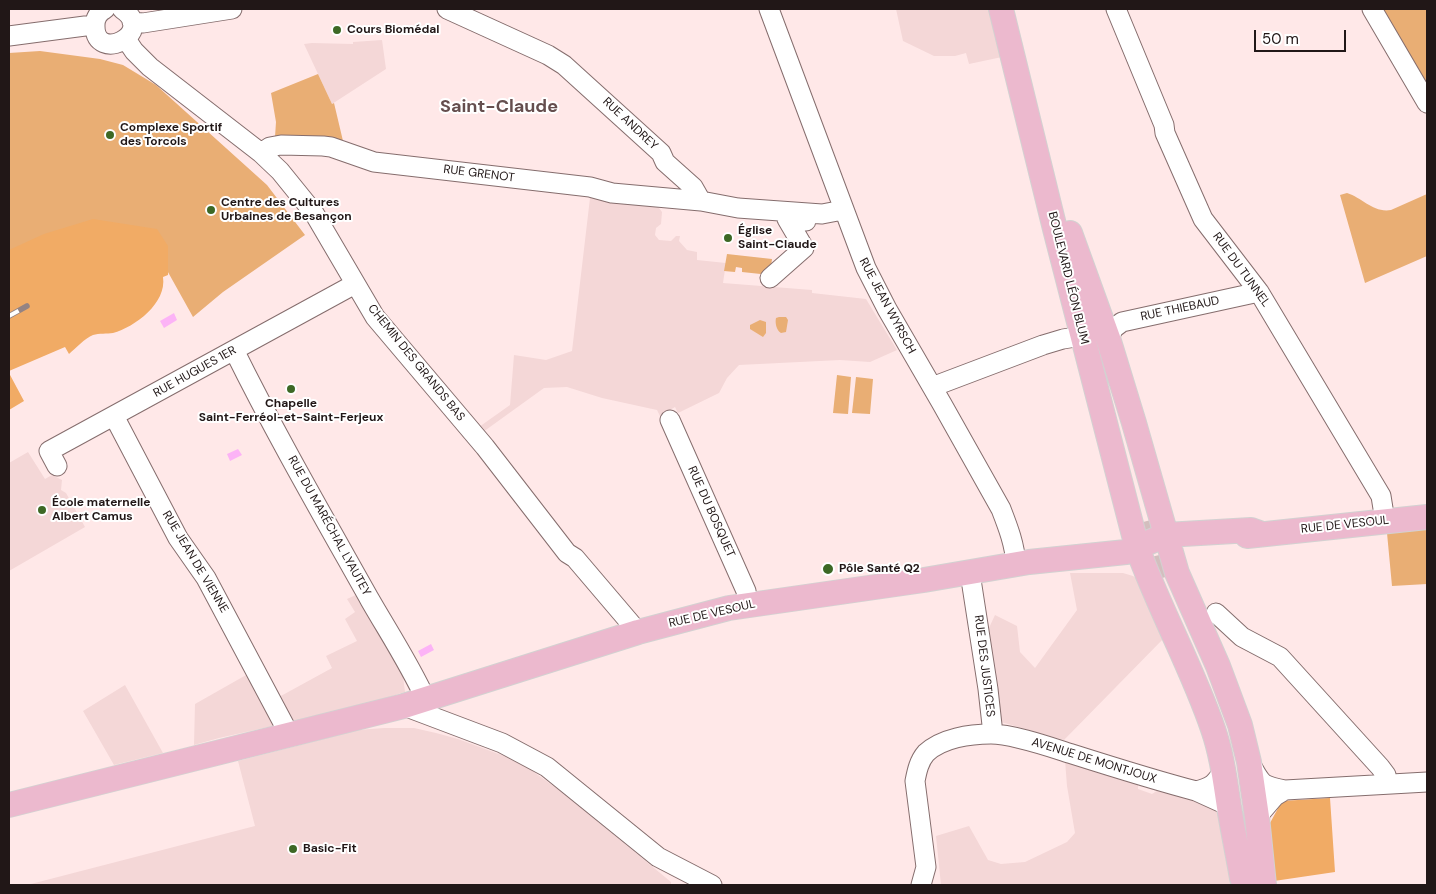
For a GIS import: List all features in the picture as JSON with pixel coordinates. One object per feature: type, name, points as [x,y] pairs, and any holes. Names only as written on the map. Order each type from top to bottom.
[{"type":"main road","name":"BOULEVARD LÉON BLUM","points":[[1001,9],[1060,227],[1126,438],[1147,521]]},
{"type":"main road","name":"BOULEVARD LÉON BLUM","points":[[1014,9],[1082,336],[1148,564]]},
{"type":"main road","points":[[1060,227],[1108,338],[1173,545],[1177,573],[1218,666],[1240,725],[1249,762],[1257,817],[1251,884]]},
{"type":"main road","name":"RUE DE VESOUL","points":[[9,805],[289,734],[420,708],[638,632],[748,604],[970,573],[1022,563],[1126,552],[1148,564],[1173,545],[1250,530],[1262,534],[1427,518]]},
{"type":"main road","points":[[1148,564],[1214,730],[1234,802],[1251,884]]},
{"type":"main road","points":[[1148,564],[1207,679],[1223,722],[1233,758],[1234,802]]},
{"type":"street","points":[[105,9],[98,15],[95,26],[99,37],[109,44],[115,44],[127,23],[143,23],[232,9]]},
{"type":"street","name":"RUE ANDREY","points":[[447,9],[548,55],[564,65],[661,153],[665,162],[693,187],[700,201]]},
{"type":"street","name":"RUE JEAN WYRSCH","points":[[768,9],[843,210],[871,279],[1000,508],[1022,563]]},
{"type":"street","name":"RUE DU TUNNEL","points":[[1116,9],[1164,125],[1165,133],[1203,219],[1259,292],[1368,472],[1381,496],[1385,521]]},
{"type":"street","points":[[1372,9],[1427,103]]},
{"type":"street","name":"CHEMIN DES GRANDS BAS","points":[[127,23],[134,51],[150,66],[261,153],[280,171],[314,213],[375,316],[485,447],[567,553],[575,558],[638,632]]},
{"type":"street","points":[[9,36],[95,26]]},
{"type":"street","name":"RUE GRENOT","points":[[261,153],[270,147],[281,144],[323,146],[332,147],[374,162],[590,187],[612,193],[648,198],[700,201]]},
{"type":"street","points":[[700,201],[735,208],[822,214],[843,210]]},
{"type":"street","points":[[770,278],[804,248],[787,219],[822,222]]},
{"type":"street","name":"RUE HUGUES 1ER","points":[[57,466],[49,452],[355,284]]},
{"type":"street","name":"RUE THIEBAUD","points":[[1108,338],[1114,328],[1122,322],[1259,292]]},
{"type":"street","points":[[932,387],[1063,339],[1082,336]]},
{"type":"street","name":"RUE DU MARÉCHAL LYAUTEY","points":[[234,350],[320,510],[418,683],[420,708]]},
{"type":"street","name":"RUE JEAN DE VIENNE","points":[[114,416],[178,538],[206,578],[289,734]]},
{"type":"street","name":"RUE DU BOSQUET","points":[[670,420],[746,591],[748,604]]},
{"type":"street","name":"RUE DES JUSTICES","points":[[921,885],[926,867],[916,781],[918,765],[925,754],[947,742],[970,736],[993,734],[987,680],[970,573]]},
{"type":"street","points":[[1216,613],[1242,637],[1280,657],[1380,767],[1386,775],[1388,784]]},
{"type":"street","points":[[420,708],[502,743],[547,767],[658,856],[711,885]]},
{"type":"street","name":"AVENUE DE MONTJOUX","points":[[993,734],[1026,741],[1234,802]]},
{"type":"street","points":[[1249,762],[1260,782],[1272,788],[1285,790],[1427,782]]},
{"type":"street","points":[[1196,791],[1208,788],[1214,784],[1224,770]]},
{"type":"street","points":[[1257,817],[1275,796],[1285,790]]},
{"type":"shaded area","points":[[896,9],[990,9],[1002,57],[969,64],[966,53],[955,56],[934,56],[903,41]]},
{"type":"shaded area","points":[[1380,9],[1427,9],[1427,88]]},
{"type":"shaded area","points":[[382,40],[386,69],[332,104],[304,44],[353,44],[353,42]]},
{"type":"shaded area","name":"Complexe Sportif des Torcols","points":[[40,51],[100,59],[123,65],[156,85],[267,185],[305,235],[223,292],[193,317],[144,229],[9,275],[9,53]]},
{"type":"shaded area","points":[[318,74],[332,104],[334,103],[343,141],[275,137],[276,122],[271,93]]},
{"type":"shaded area","points":[[1347,193],[1373,207],[1385,210],[1391,210],[1427,194],[1427,256],[1365,283],[1340,195]]},
{"type":"shaded area","points":[[590,198],[656,204],[662,212],[661,224],[656,228],[655,235],[659,240],[671,241],[676,236],[680,236],[679,241],[687,250],[697,252],[697,260],[726,263],[723,283],[812,290],[812,293],[866,299],[897,350],[870,362],[840,360],[739,365],[727,378],[719,393],[678,413],[675,407],[660,416],[657,410],[602,398],[567,387],[544,388],[483,432],[479,427],[510,405],[514,355],[546,360],[572,351]]},
{"type":"shaded area","points":[[93,219],[157,229],[168,246],[168,275],[163,277],[163,287],[160,296],[155,305],[140,320],[122,330],[90,336],[69,354],[65,347],[9,371],[9,250],[44,234]]},
{"type":"shaded area","points":[[727,254],[772,259],[770,275],[742,272],[742,268],[736,267],[735,272],[724,271]]},
{"type":"shaded area","points":[[174,313],[177,320],[164,328],[160,321]]},
{"type":"shaded area","points":[[786,317],[788,320],[786,332],[781,333],[777,328],[776,318]]},
{"type":"shaded area","points":[[760,320],[766,322],[766,333],[763,337],[750,329],[750,325]]},
{"type":"shaded area","points":[[9,373],[24,401],[9,410]]},
{"type":"shaded area","points":[[837,375],[851,377],[848,414],[833,413]]},
{"type":"shaded area","points":[[856,377],[873,379],[870,414],[852,413]]},
{"type":"shaded area","points":[[238,449],[242,455],[230,461],[227,454]]},
{"type":"shaded area","name":"École maternelle Albert Camus","points":[[28,452],[45,479],[52,475],[62,480],[61,490],[66,493],[85,527],[9,571],[9,463]]},
{"type":"shaded area","points":[[1427,529],[1427,584],[1392,586],[1387,533]]},
{"type":"shaded area","points":[[1070,573],[1123,573],[1133,576],[1142,582],[1166,636],[1064,740],[1001,722],[988,630],[995,615],[1017,626],[1020,652],[1035,668],[1077,610]]},
{"type":"shaded area","points":[[358,594],[403,676],[405,692],[354,708],[194,745],[195,704],[262,666],[279,697],[332,668],[326,656],[357,641],[345,619],[355,612],[347,599]]},
{"type":"shaded area","points":[[431,644],[434,650],[421,657],[418,651]]},
{"type":"shaded area","points":[[125,685],[163,753],[114,765],[83,711]]},
{"type":"shaded area","points":[[414,728],[458,739],[504,756],[528,768],[562,792],[671,882],[671,885],[27,885],[255,826],[238,761],[358,730]]},
{"type":"shaded area","points":[[1065,760],[1138,782],[1138,789],[1152,794],[1160,789],[1223,810],[1232,885],[941,885],[936,836],[969,826],[988,860],[1001,864],[1025,862],[1067,842],[1075,833],[1067,786]]},
{"type":"shaded area","points":[[1330,798],[1335,872],[1274,881],[1270,823],[1282,801]]},
{"type":"tunnel","points":[[1147,521],[1162,578]]},
{"type":"railway","points":[[9,316],[27,306]]},
{"type":"place","name":"Cours Biomédal","points":[[337,30]]},
{"type":"place","name":"Complexe Sportif des Torcols","points":[[110,135]]},
{"type":"place","name":"Centre des Cultures Urbaines de Besançon","points":[[211,210]]},
{"type":"place","name":"Église Saint-Claude","points":[[728,238]]},
{"type":"place","name":"Chapelle Saint-Ferréol-et-Saint-Ferjeux","points":[[291,389]]},
{"type":"place","name":"École maternelle Albert Camus","points":[[42,510]]},
{"type":"place","name":"Pôle Santé Q2","points":[[828,569]]},
{"type":"place","name":"Basic-Fit","points":[[293,849]]},
{"type":"district","name":"Saint-Claude","points":[[499,107]]}]
